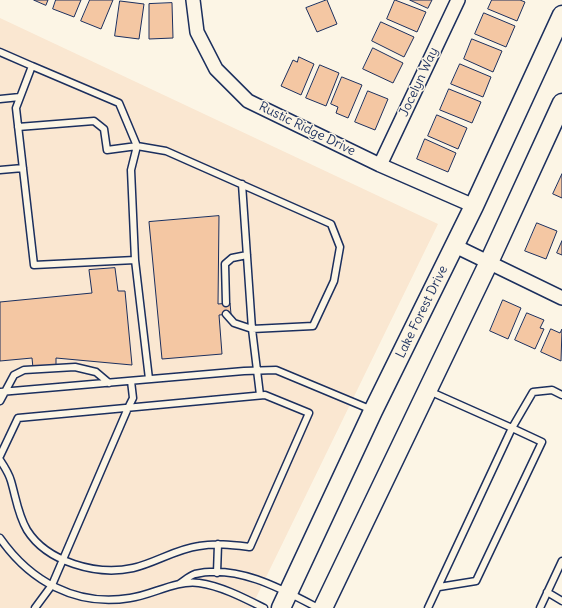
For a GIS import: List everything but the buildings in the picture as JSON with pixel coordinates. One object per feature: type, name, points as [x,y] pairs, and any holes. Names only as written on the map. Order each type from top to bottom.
[{"type":"main road","name":"Lake Forest Drive","points":[[285,600],[373,411],[474,206],[562,15]]},
{"type":"main road","points":[[323,608],[428,391],[562,103]]},
{"type":"street","name":"Rustic Ridge Drive","points":[[193,0],[197,32],[216,69],[248,101],[380,165],[474,206]]},
{"type":"street","name":"Jocelyn Way","points":[[380,165],[458,0]]},
{"type":"street","points":[[455,246],[562,298]]},
{"type":"lane","points":[[0,52],[119,103],[137,146],[131,170],[135,260],[150,379]]},
{"type":"lane","points":[[32,66],[16,108],[34,265],[135,260]]},
{"type":"lane","points":[[0,99],[20,97]]},
{"type":"lane","points":[[18,127],[94,121],[104,129],[107,150],[137,146],[166,151],[331,224],[340,247],[334,281],[313,326],[252,329],[234,323],[226,314]]},
{"type":"lane","points":[[0,170],[23,168]]},
{"type":"lane","points":[[242,184],[252,329],[260,395]]},
{"type":"lane","points":[[226,303],[225,264],[232,258],[247,255]]},
{"type":"lane","points":[[0,401],[2,391],[14,375],[24,370],[75,367],[96,372],[109,383]]},
{"type":"lane","points":[[2,391],[276,370],[373,411]]},
{"type":"lane","points":[[35,608],[52,586],[133,398],[131,381]]},
{"type":"lane","points":[[428,608],[512,428],[533,392],[552,390],[562,395]]},
{"type":"lane","points":[[428,391],[542,442],[476,581],[439,587]]},
{"type":"lane","points":[[0,456],[18,418],[260,395],[265,395],[309,413],[250,547],[218,544],[197,546],[132,568],[96,569],[63,561],[44,549],[27,530],[16,506],[11,479],[0,460]]},
{"type":"lane","points":[[0,538],[25,568],[52,586],[63,591],[88,598],[130,598],[177,585],[197,583],[213,586],[264,608]]},
{"type":"lane","points":[[217,573],[218,544]]},
{"type":"lane","points":[[540,608],[562,561]]},
{"type":"lane","points":[[177,585],[194,574],[234,573],[285,600],[318,608]]},
{"type":"lane","points":[[547,592],[562,601]]},
{"type":"shaded area","points":[[0,18],[438,224],[251,608],[0,608]]}]
